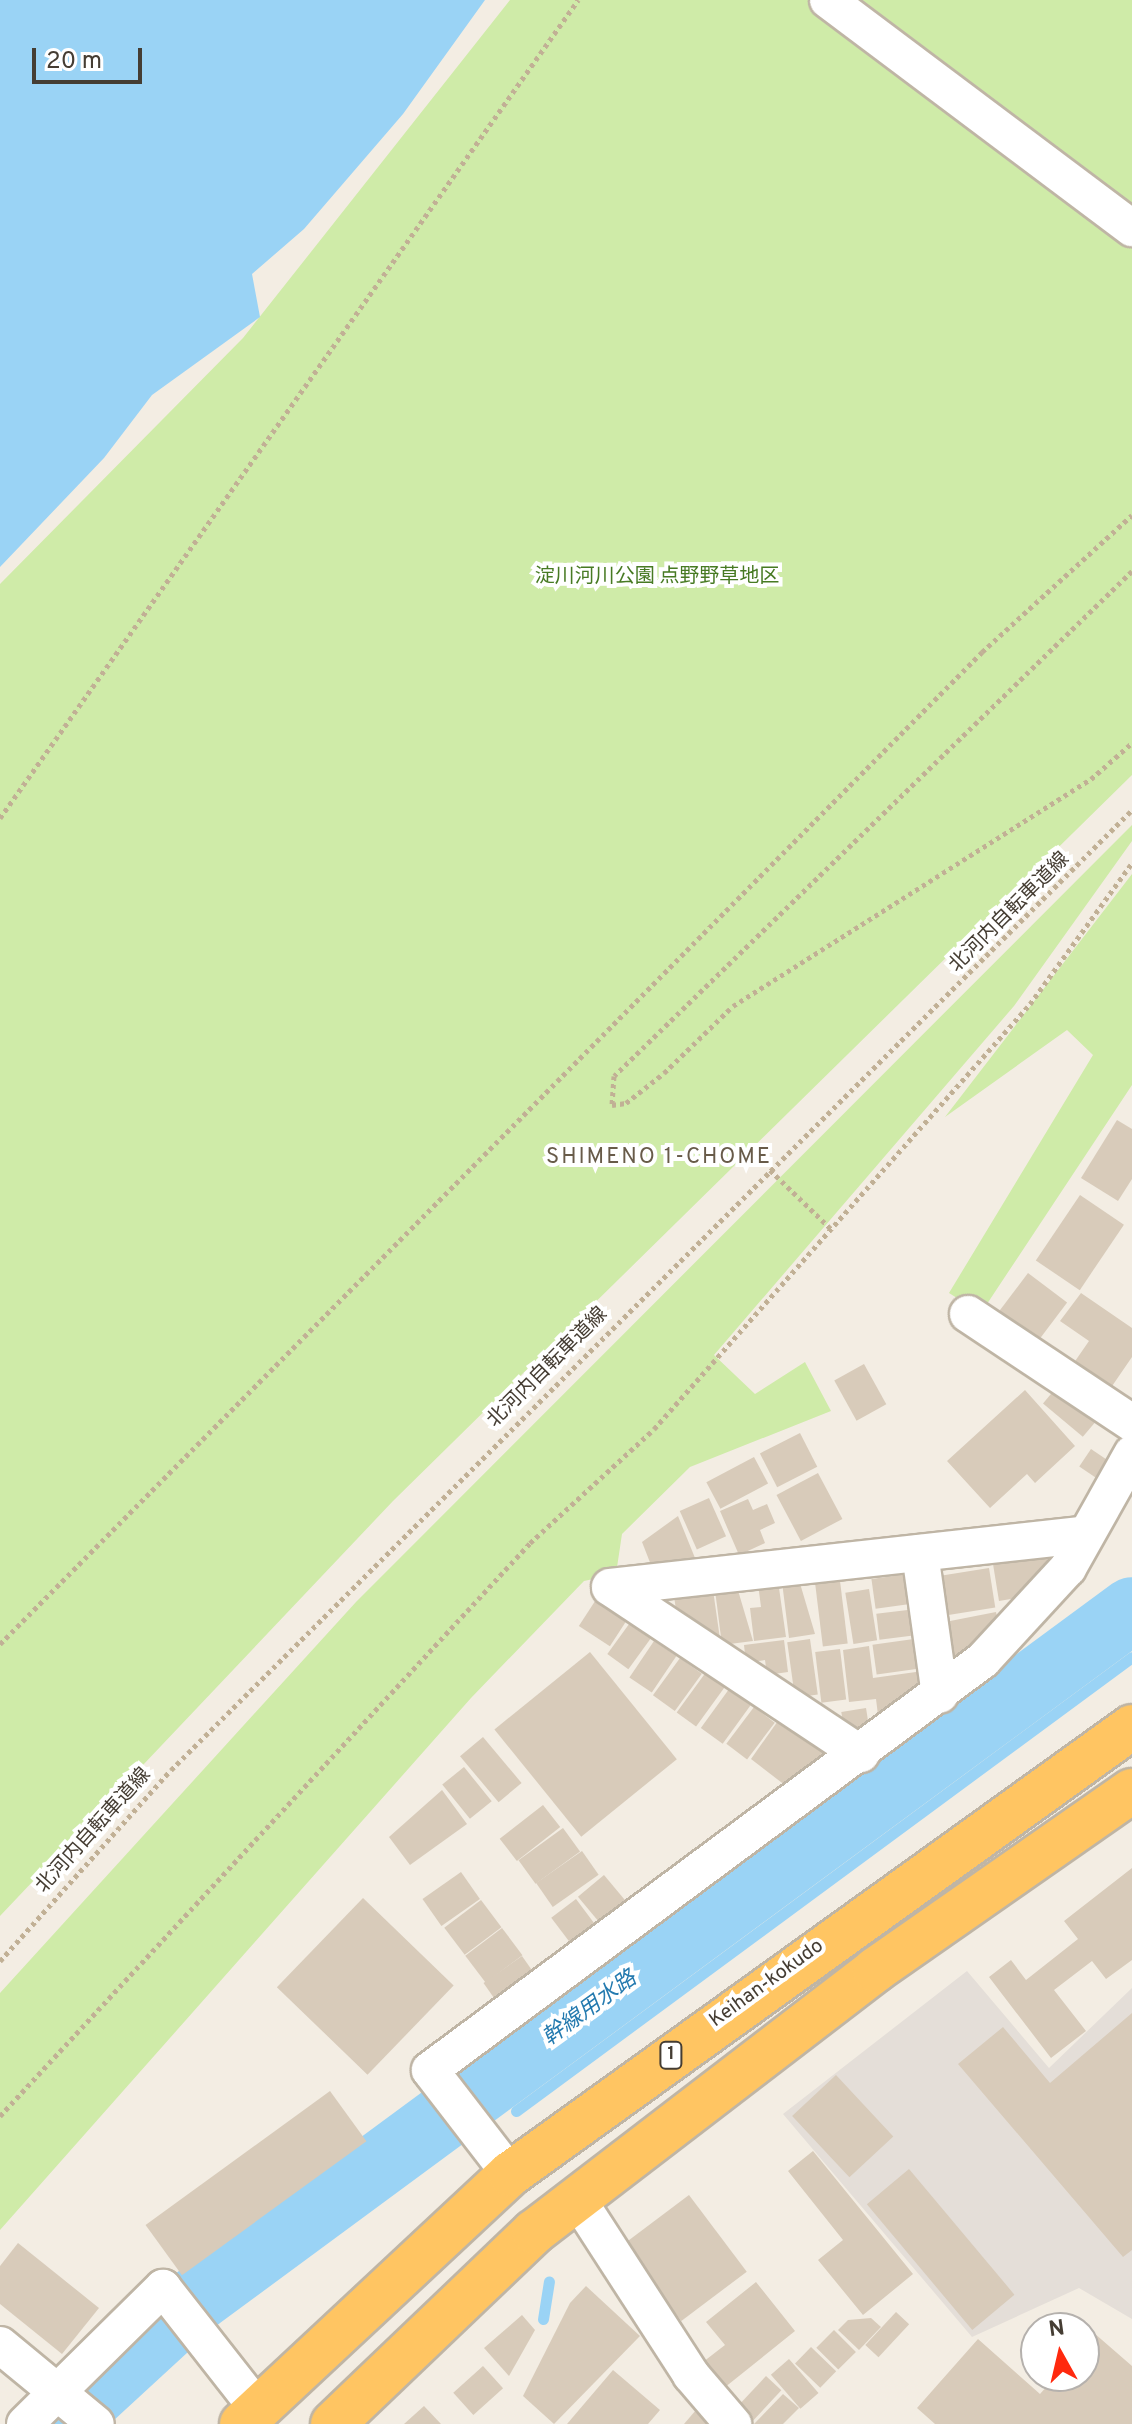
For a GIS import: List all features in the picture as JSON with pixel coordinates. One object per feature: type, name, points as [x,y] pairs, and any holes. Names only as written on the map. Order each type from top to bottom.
[{"type":"highway","name":"Keihan-kokudo","points":[[250,2416],[510,2174],[1132,1727]]},
{"type":"highway","points":[[333,2424],[534,2232],[875,1970],[1132,1791]]},
{"type":"street","points":[[828,0],[1132,228]]},
{"type":"street","points":[[968,1314],[1130,1418]]},
{"type":"street","points":[[510,2174],[430,2070],[940,1695],[1030,1617],[1068,1568],[1081,1535],[1132,1454]]},
{"type":"street","points":[[861,1754],[610,1587],[1081,1535]]},
{"type":"street","points":[[920,1553],[940,1695]]},
{"type":"street","points":[[578,2200],[691,2375],[733,2424]]},
{"type":"street","points":[[25,2424],[54,2389],[163,2288],[201,2338],[250,2416]]},
{"type":"street","points":[[0,2345],[96,2424]]},
{"type":"path","points":[[0,818],[578,0]]},
{"type":"path","points":[[0,1644],[971,663],[1132,515]]},
{"type":"path","points":[[1132,571],[614,1076],[612,1105],[626,1103],[664,1073],[733,1006],[1091,779],[1132,743]]},
{"type":"path","name":"北河内自転車道線","points":[[0,1961],[171,1770],[1132,810]]},
{"type":"path","points":[[0,2116],[467,1609],[654,1429],[1030,1004],[1132,863]]},
{"type":"path","points":[[770,1170],[831,1229]]},
{"type":"shaded area","points":[[967,1971],[1049,2068],[1132,1988],[1132,2319],[1079,2288],[1027,2312],[1020,2312],[1020,2315],[972,2337],[783,2114]]},
{"type":"green space","name":"淀川河川公園 点野野草地区","points":[[510,0],[1132,0],[1132,775],[393,1501],[0,1916],[0,584],[243,338]]},
{"type":"green space","points":[[1132,825],[1132,841],[1014,1006],[714,1355],[755,1394],[805,1362],[831,1411],[690,1467],[622,1534],[616,1574],[584,1581],[471,1698],[0,2230],[0,1993],[356,1602]]},
{"type":"green space","points":[[1132,874],[1132,1085],[981,1313],[949,1293],[1093,1055],[1067,1030],[945,1117]]},
{"type":"water","points":[[0,0],[485,0],[403,114],[304,229],[252,274],[260,317],[152,395],[104,458],[0,567]]},
{"type":"building","points":[[1117,1120],[1132,1129],[1132,1179],[1118,1201],[1081,1178]]},
{"type":"building","points":[[1080,1195],[1124,1225],[1080,1290],[1036,1260]]},
{"type":"building","points":[[1028,1273],[1067,1302],[1032,1349],[993,1319]]},
{"type":"building","points":[[1081,1293],[1132,1328],[1132,1357],[1108,1392],[1071,1367],[1089,1341],[1060,1321]]},
{"type":"building","points":[[864,1364],[886,1404],[857,1421],[834,1380]]},
{"type":"building","points":[[1061,1382],[1101,1415],[1083,1437],[1043,1403]]},
{"type":"building","points":[[1025,1390],[1075,1446],[1035,1483],[1027,1474],[990,1508],[947,1461]]},
{"type":"building","points":[[800,1433],[817,1467],[777,1487],[760,1453]]},
{"type":"building","points":[[1091,1449],[1112,1463],[1100,1480],[1079,1466]]},
{"type":"building","points":[[754,1457],[768,1483],[720,1509],[706,1482]]},
{"type":"building","points":[[818,1473],[842,1519],[801,1541],[777,1495]]},
{"type":"building","points":[[709,1498],[726,1536],[697,1549],[680,1511]]},
{"type":"building","points":[[748,1499],[753,1510],[767,1504],[775,1523],[760,1530],[765,1543],[739,1555],[720,1511]]},
{"type":"building","points":[[678,1516],[695,1558],[651,1565],[642,1542]]},
{"type":"building","points":[[1047,1555],[1051,1580],[1041,1594],[999,1601],[993,1564]]},
{"type":"building","points":[[989,1568],[995,1608],[947,1615],[941,1576]]},
{"type":"building","points":[[915,1573],[919,1603],[876,1609],[871,1579]]},
{"type":"building","points":[[799,1580],[815,1634],[789,1638],[782,1582]]},
{"type":"building","points":[[778,1581],[786,1637],[754,1641],[750,1608],[761,1607],[758,1584]]},
{"type":"building","points":[[840,1581],[848,1644],[823,1647],[815,1584]]},
{"type":"building","points":[[737,1587],[753,1641],[722,1645],[715,1590]]},
{"type":"building","points":[[869,1589],[877,1640],[853,1644],[845,1593]]},
{"type":"building","points":[[713,1590],[721,1646],[678,1624],[674,1596]]},
{"type":"building","points":[[599,1595],[630,1615],[610,1646],[579,1626]]},
{"type":"building","points":[[916,1609],[919,1635],[879,1640],[876,1614]]},
{"type":"building","points":[[996,1612],[1001,1635],[953,1662],[945,1622]]},
{"type":"building","points":[[632,1620],[653,1635],[628,1669],[607,1654]]},
{"type":"building","points":[[921,1638],[925,1668],[877,1675],[872,1645]]},
{"type":"building","points":[[810,1639],[818,1694],[795,1698],[787,1642]]},
{"type":"building","points":[[784,1640],[788,1672],[767,1675],[765,1660],[746,1663],[744,1645]]},
{"type":"building","points":[[654,1641],[676,1656],[652,1693],[629,1677]]},
{"type":"building","points":[[869,1646],[873,1678],[923,1671],[926,1692],[900,1712],[878,1715],[876,1699],[849,1702],[843,1650]]},
{"type":"building","points":[[840,1649],[846,1700],[821,1703],[815,1652]]},
{"type":"building","points":[[590,1652],[677,1759],[581,1837],[494,1729]]},
{"type":"building","points":[[680,1658],[702,1674],[675,1711],[653,1695]]},
{"type":"building","points":[[709,1668],[728,1682],[696,1727],[677,1712]]},
{"type":"building","points":[[732,1685],[754,1701],[723,1744],[701,1728]]},
{"type":"building","points":[[754,1707],[775,1723],[747,1759],[726,1744]]},
{"type":"building","points":[[866,1708],[870,1732],[845,1736],[841,1712]]},
{"type":"building","points":[[780,1718],[837,1751],[799,1796],[751,1759]]},
{"type":"building","points":[[483,1737],[522,1783],[499,1802],[460,1756]]},
{"type":"building","points":[[464,1767],[492,1801],[470,1819],[442,1785]]},
{"type":"building","points":[[442,1790],[467,1824],[410,1865],[389,1837]]},
{"type":"building","points":[[543,1805],[560,1827],[517,1861],[500,1839]]},
{"type":"building","points":[[563,1828],[580,1851],[536,1884],[519,1860]]},
{"type":"building","points":[[582,1851],[599,1875],[553,1907],[536,1883]]},
{"type":"building","points":[[1132,1868],[1132,1960],[1106,1979],[1092,1961],[1054,1990],[1086,2031],[1051,2058],[989,1977],[1011,1960],[1026,1980],[1078,1939],[1064,1921]]},
{"type":"building","points":[[461,1872],[480,1899],[441,1926],[422,1899]]},
{"type":"building","points":[[604,1875],[629,1905],[603,1927],[578,1897]]},
{"type":"building","points":[[363,1898],[454,1986],[367,2075],[277,1987]]},
{"type":"building","points":[[576,1899],[596,1926],[572,1945],[551,1918]]},
{"type":"building","points":[[481,1900],[501,1927],[465,1955],[444,1928]]},
{"type":"building","points":[[502,1928],[522,1955],[486,1983],[465,1956]]},
{"type":"building","points":[[522,1956],[539,1980],[500,2007],[483,1983]]},
{"type":"building","points":[[1132,2013],[1132,2250],[1123,2257],[958,2064],[1003,2027],[1050,2083]]},
{"type":"building","points":[[836,2075],[893,2136],[849,2177],[792,2116]]},
{"type":"building","points":[[330,2091],[366,2141],[182,2275],[146,2225]]},
{"type":"building","points":[[813,2151],[913,2274],[863,2315],[818,2260],[843,2240],[788,2171]]},
{"type":"building","points":[[909,2169],[1014,2295],[972,2330],[867,2204]]},
{"type":"building","points":[[689,2195],[747,2272],[681,2321],[624,2244]]},
{"type":"building","points":[[18,2243],[99,2308],[62,2354],[0,2304],[0,2266]]},
{"type":"building","points":[[756,2282],[795,2331],[724,2388],[703,2362],[725,2345],[706,2322]]},
{"type":"building","points":[[586,2286],[640,2336],[554,2424],[523,2396],[570,2303]]},
{"type":"building","points":[[896,2312],[909,2324],[878,2357],[865,2345]]},
{"type":"building","points":[[522,2315],[535,2330],[509,2376],[484,2348]]},
{"type":"building","points":[[871,2318],[881,2327],[859,2350],[838,2330],[848,2320]]},
{"type":"building","points":[[834,2330],[856,2352],[838,2370],[816,2348]]},
{"type":"building","points":[[1100,2338],[1132,2366],[1132,2424],[935,2424],[917,2408],[978,2339],[1020,2376],[1020,2392],[1100,2392]]},
{"type":"building","points":[[811,2347],[836,2371],[820,2388],[795,2364]]},
{"type":"building","points":[[789,2359],[819,2393],[800,2409],[771,2375]]},
{"type":"building","points":[[483,2366],[503,2388],[473,2415],[453,2393]]},
{"type":"building","points":[[613,2370],[660,2410],[648,2424],[567,2424]]},
{"type":"building","points":[[766,2376],[781,2390],[750,2424],[734,2410]]},
{"type":"building","points":[[783,2394],[799,2408],[783,2424],[754,2424]]},
{"type":"building","points":[[424,2406],[441,2424],[404,2424]]},
{"type":"building","points":[[696,2410],[712,2424],[684,2424]]},
{"type":"waterway","name":"幹線用水路","points":[[61,2424],[197,2299],[1132,1610]]},
{"type":"waterway","points":[[516,2111],[1132,1657]]},
{"type":"waterway","points":[[543,2319],[549,2281]]},
{"type":"district","name":"SHIMENO 1-CHOME","points":[[659,1158]]}]
